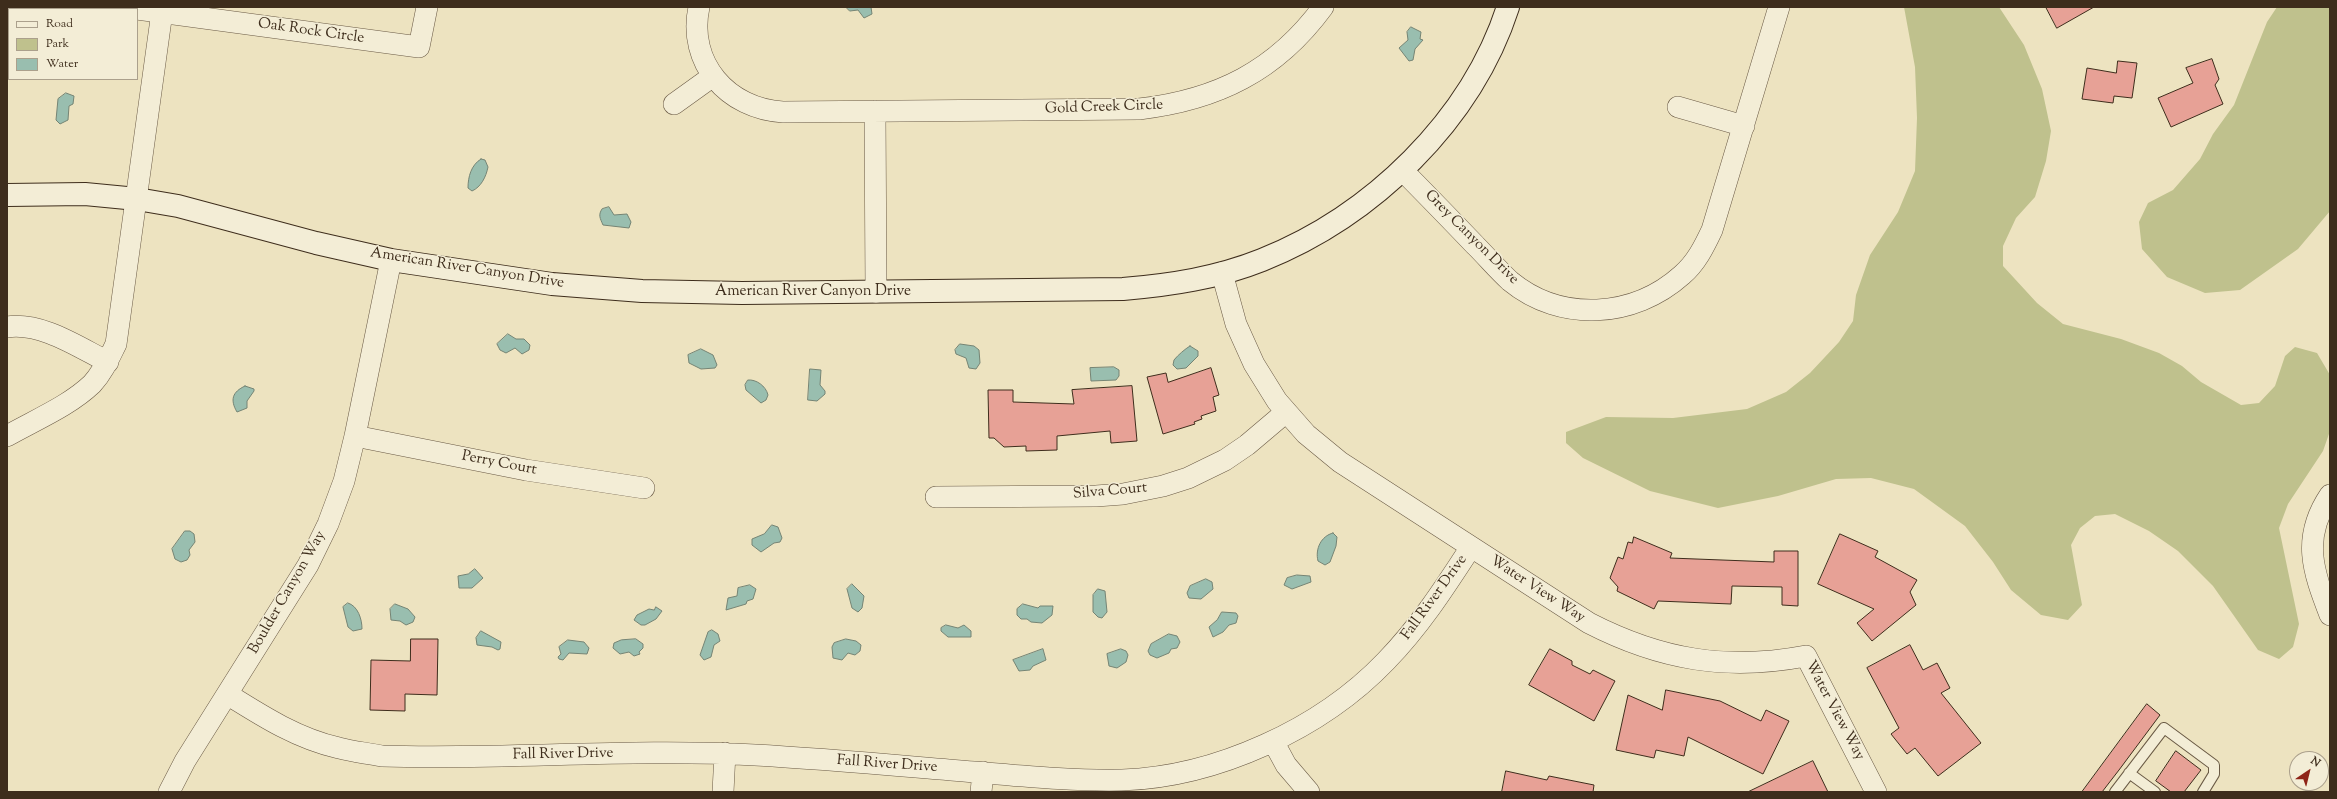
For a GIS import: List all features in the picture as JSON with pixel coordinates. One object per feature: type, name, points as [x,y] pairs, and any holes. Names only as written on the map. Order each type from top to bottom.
[{"type":"main road","name":"American River Canyon Drive","points":[[7,195],[85,194],[137,199],[178,206],[316,243],[391,260],[507,278],[642,291],[742,293],[876,292],[1123,289],[1168,285],[1222,273],[1262,260],[1303,241],[1341,218],[1377,192],[1402,170],[1431,139],[1467,91],[1489,52],[1508,7]]},
{"type":"street","points":[[7,8],[30,7]]},
{"type":"street","name":"Oak Rock Circle","points":[[114,7],[125,8]]},
{"type":"street","name":"Oak Rock Circle","points":[[138,9],[419,47],[427,7]]},
{"type":"street","name":"Gold Creek Circle","points":[[699,7],[698,39],[701,52],[713,76],[732,96],[744,103],[767,110],[783,112],[1139,109],[1172,105],[1204,97],[1249,76],[1276,58],[1300,36],[1323,7]]},
{"type":"street","name":"Grey Canyon Drive","points":[[1402,170],[1510,281],[1544,301],[1570,309],[1597,311],[1637,303],[1661,291],[1692,265],[1712,230],[1779,7]]},
{"type":"street","points":[[7,436],[75,397],[92,384],[108,362],[116,344],[162,12]]},
{"type":"street","points":[[674,104],[713,76]]},
{"type":"street","points":[[1678,107],[1744,126]]},
{"type":"street","points":[[875,111],[876,292]]},
{"type":"street","name":"Boulder Canyon Way","points":[[169,792],[185,761],[308,565],[328,524],[341,488],[355,436],[391,260]]},
{"type":"street","name":"Water View Way","points":[[1222,273],[1236,324],[1254,364],[1286,412],[1328,453],[1590,623],[1647,649],[1708,662],[1756,663],[1806,656],[1876,792]]},
{"type":"street","points":[[7,327],[27,327],[44,331],[108,362]]},
{"type":"street","name":"Silva Court","points":[[936,497],[1096,496],[1123,494],[1163,486],[1188,478],[1225,460],[1247,445],[1286,412]]},
{"type":"street","name":"Perry Court","points":[[355,436],[526,470],[644,488]]},
{"type":"street","points":[[2330,495],[2314,532],[2312,549],[2315,575],[2330,615]]},
{"type":"street","name":"Fall River Drive","points":[[227,694],[271,721],[297,734],[338,748],[382,756],[725,753],[982,782],[1124,780],[1152,777],[1208,765],[1273,741],[1317,716],[1352,692],[1384,663],[1430,609],[1471,547]]},
{"type":"street","points":[[1273,741],[1286,764],[1309,792]]},
{"type":"street","points":[[723,792],[725,753]]},
{"type":"lane","points":[[2115,792],[2164,728],[2214,765],[2214,774],[2203,792]]},
{"type":"lane","points":[[2129,773],[2155,792]]},
{"type":"green space","points":[[1904,7],[1999,7],[2024,45],[2042,89],[2051,131],[2046,161],[2035,197],[2016,218],[2003,246],[2003,266],[2037,303],[2063,324],[2121,339],[2159,353],[2182,366],[2201,382],[2241,405],[2259,403],[2275,386],[2285,356],[2295,347],[2317,353],[2330,375],[2330,431],[2323,451],[2288,504],[2279,528],[2299,624],[2293,647],[2279,659],[2258,650],[2213,586],[2178,551],[2149,531],[2115,514],[2095,516],[2080,528],[2071,545],[2082,605],[2068,620],[2041,615],[2011,590],[1993,562],[1965,526],[1914,489],[1871,478],[1836,479],[1778,496],[1718,508],[1650,491],[1583,458],[1566,443],[1566,432],[1606,417],[1673,418],[1747,409],[1786,392],[1810,373],[1839,342],[1853,321],[1856,295],[1870,255],[1898,212],[1915,171],[1917,118],[1915,67]]},
{"type":"green space","points":[[2277,7],[2330,7],[2330,211],[2298,249],[2240,290],[2205,293],[2167,277],[2142,249],[2139,222],[2148,203],[2173,190],[2200,159],[2213,134],[2234,105],[2267,22]]},
{"type":"water","points":[[846,7],[871,7],[872,14],[864,18],[858,10],[850,11]]},
{"type":"water","points":[[1411,27],[1421,32],[1420,39],[1423,40],[1415,49],[1413,60],[1409,61],[1399,48],[1408,40],[1407,32]]},
{"type":"water","points":[[66,93],[74,96],[73,104],[69,106],[68,120],[60,124],[56,120],[58,99]]},
{"type":"water","points":[[481,159],[485,160],[488,167],[487,171],[480,184],[472,191],[468,188],[469,176],[472,168]]},
{"type":"water","points":[[609,207],[614,215],[627,214],[631,222],[629,228],[603,225],[600,218],[600,213],[602,209]]},
{"type":"water","points":[[508,334],[516,339],[524,339],[530,345],[529,350],[522,354],[515,348],[506,353],[500,350],[497,344]]},
{"type":"water","points":[[960,344],[974,346],[979,350],[980,363],[976,369],[969,368],[966,358],[956,354],[955,350]]},
{"type":"water","points":[[1190,346],[1198,351],[1198,356],[1186,368],[1177,369],[1173,365],[1174,360]]},
{"type":"water","points":[[701,349],[713,355],[717,365],[715,368],[701,369],[689,363],[688,355]]},
{"type":"water","points":[[1114,367],[1119,370],[1119,376],[1116,380],[1091,381],[1090,368]]},
{"type":"water","points":[[810,369],[821,370],[820,385],[825,391],[825,394],[817,401],[808,400]]},
{"type":"water","points":[[748,380],[754,381],[763,386],[768,395],[766,400],[761,403],[746,390],[745,385]]},
{"type":"water","points":[[245,386],[254,389],[254,391],[247,401],[247,408],[237,412],[233,404],[233,400],[237,391]]},
{"type":"water","points":[[772,525],[778,527],[782,538],[780,542],[774,543],[761,552],[752,545],[752,539],[764,534]]},
{"type":"water","points":[[185,531],[190,531],[194,534],[195,542],[189,550],[190,555],[187,560],[181,562],[175,559],[172,549]]},
{"type":"water","points":[[1333,533],[1337,537],[1336,546],[1330,562],[1325,565],[1318,561],[1318,548],[1325,537]]},
{"type":"water","points":[[475,569],[483,578],[472,588],[459,588],[458,576],[468,574]]},
{"type":"water","points":[[1297,575],[1310,576],[1311,582],[1292,589],[1284,585],[1287,578]]},
{"type":"water","points":[[1206,579],[1212,582],[1213,589],[1201,599],[1189,598],[1187,593],[1190,586]]},
{"type":"water","points":[[852,584],[864,596],[862,608],[858,612],[852,608],[847,589]]},
{"type":"water","points":[[750,585],[756,589],[753,599],[747,601],[746,604],[726,610],[728,598],[737,596],[738,588]]},
{"type":"water","points":[[1098,589],[1105,591],[1107,612],[1102,618],[1098,617],[1093,612],[1093,595]]},
{"type":"water","points":[[348,603],[359,613],[362,629],[353,631],[348,627],[343,607]]},
{"type":"water","points":[[395,604],[408,609],[415,617],[413,622],[406,625],[400,621],[391,620],[390,609]]},
{"type":"water","points":[[1023,604],[1038,608],[1040,606],[1053,606],[1052,615],[1042,623],[1021,619],[1017,615],[1017,609]]},
{"type":"water","points":[[656,607],[662,611],[656,619],[645,625],[641,625],[634,620],[637,615],[649,609],[654,610]]},
{"type":"water","points":[[1222,612],[1236,613],[1238,616],[1236,623],[1229,625],[1223,632],[1213,637],[1209,627],[1217,620]]},
{"type":"water","points":[[946,625],[958,628],[964,625],[971,631],[971,637],[948,637],[941,631],[941,628]]},
{"type":"water","points":[[712,630],[718,634],[720,641],[714,645],[711,657],[704,660],[700,655],[708,632]]},
{"type":"water","points":[[481,631],[501,642],[500,649],[498,650],[492,647],[477,645],[476,638]]},
{"type":"water","points":[[1169,634],[1177,636],[1180,642],[1177,648],[1171,649],[1169,653],[1157,658],[1150,655],[1148,651],[1151,644]]},
{"type":"water","points":[[636,639],[643,644],[643,648],[639,652],[640,654],[634,656],[629,652],[620,654],[613,648],[614,643],[621,640]]},
{"type":"water","points":[[846,639],[856,641],[861,645],[860,651],[855,655],[848,653],[842,660],[833,658],[832,647],[834,643]]},
{"type":"water","points":[[568,640],[584,642],[589,648],[587,654],[569,653],[563,660],[559,659],[558,657],[561,654],[559,647]]},
{"type":"water","points":[[1043,649],[1046,660],[1033,666],[1030,670],[1019,671],[1013,660]]},
{"type":"water","points":[[1121,649],[1126,651],[1128,655],[1126,662],[1117,668],[1109,666],[1107,654]]},
{"type":"building","points":[[2046,7],[2094,7],[2057,28]]},
{"type":"building","points":[[2212,59],[2219,79],[2215,85],[2223,104],[2171,127],[2158,98],[2193,83],[2186,68]]},
{"type":"building","points":[[2118,61],[2137,63],[2132,98],[2114,96],[2113,103],[2082,99],[2087,68],[2116,73]]},
{"type":"building","points":[[1211,368],[1219,395],[1213,397],[1216,411],[1201,416],[1202,419],[1194,422],[1195,424],[1163,434],[1147,377],[1166,373],[1168,382]]},
{"type":"building","points":[[1132,386],[1137,441],[1111,443],[1110,431],[1057,436],[1057,450],[1026,451],[1026,446],[1004,447],[994,438],[989,438],[988,390],[1013,390],[1013,402],[1074,404],[1072,390]]},
{"type":"building","points":[[1840,534],[1878,551],[1875,557],[1917,580],[1910,592],[1916,605],[1872,641],[1857,623],[1874,609],[1818,584]]},
{"type":"building","points":[[1634,537],[1672,553],[1670,558],[1774,562],[1774,551],[1798,551],[1798,606],[1782,605],[1782,587],[1732,586],[1731,604],[1658,601],[1654,609],[1617,591],[1618,587],[1610,578],[1618,557],[1623,559],[1628,542],[1632,543]]},
{"type":"building","points":[[411,639],[438,639],[437,695],[405,694],[405,711],[370,710],[371,660],[410,661]]},
{"type":"building","points":[[1910,645],[1923,670],[1937,663],[1950,688],[1941,693],[1981,743],[1938,776],[1915,748],[1907,754],[1891,734],[1899,728],[1867,668]]},
{"type":"building","points":[[1550,649],[1572,661],[1572,665],[1590,674],[1593,670],[1615,681],[1594,721],[1529,685]]},
{"type":"building","points":[[1666,690],[1720,701],[1761,721],[1766,710],[1789,721],[1763,774],[1688,737],[1684,756],[1656,750],[1654,758],[1616,750],[1628,695],[1662,710]]},
{"type":"building","points":[[2147,704],[2160,715],[2102,792],[2082,792]]},
{"type":"building","points":[[2176,751],[2201,770],[2184,792],[2171,792],[2156,781]]},
{"type":"building","points":[[1813,761],[1828,792],[1748,792]]},
{"type":"building","points":[[1506,771],[1547,780],[1549,776],[1594,785],[1593,792],[1502,792]]}]
